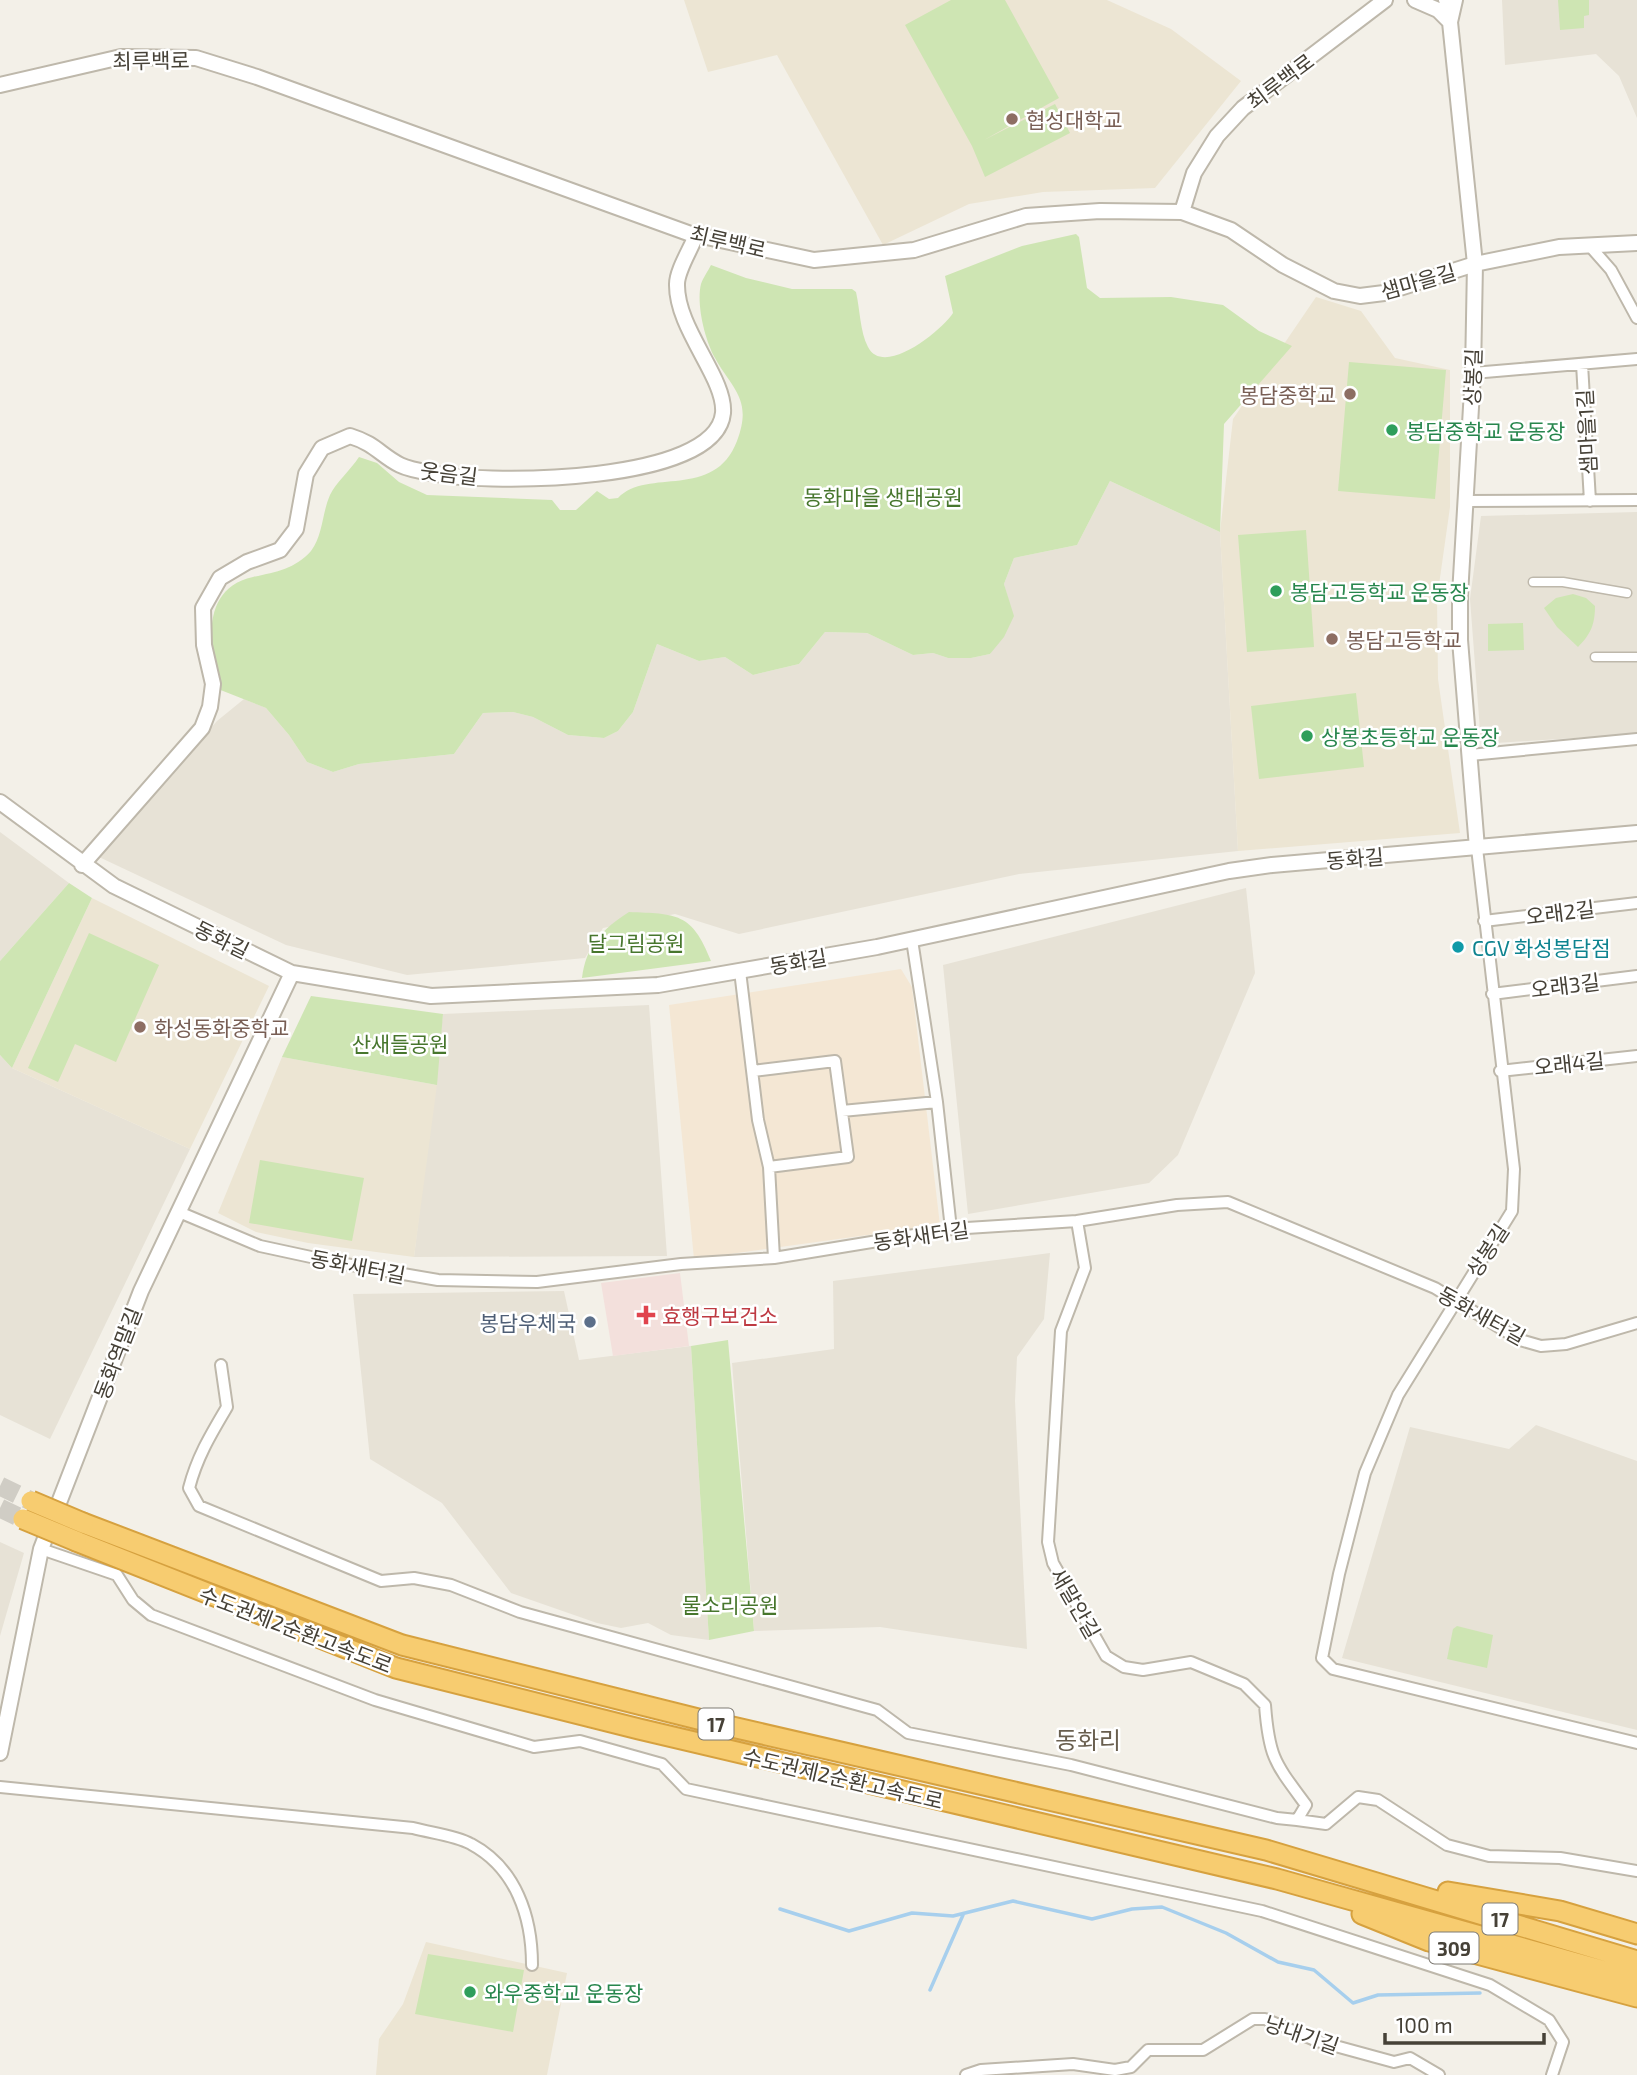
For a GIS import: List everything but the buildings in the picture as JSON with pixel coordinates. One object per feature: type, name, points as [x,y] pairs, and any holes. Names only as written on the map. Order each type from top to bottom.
[{"type":"highway","name":"수도권제2순환고속도로","points":[[27,1510],[396,1668],[693,1742],[1276,1879],[1637,1980]]},
{"type":"highway","name":"수도권제2순환고속도로","points":[[79,1532],[402,1645],[706,1721],[1266,1850],[1637,1961]]},
{"type":"highway","points":[[1364,1878],[1560,1911],[1637,1934]]},
{"type":"highway","name":"309","points":[[1276,1879],[1429,1941],[1637,1997]]},
{"type":"street","name":"최루백로","points":[[0,85],[121,57],[195,58],[257,77],[696,235],[814,260],[914,250],[1026,216],[1100,211],[1182,212],[1194,173],[1217,136],[1243,108],[1385,0]]},
{"type":"street","points":[[1415,0],[1438,10],[1450,22]]},
{"type":"street","name":"상봉길","points":[[1444,0],[1450,22],[1475,264],[1473,373],[1460,628],[1484,921],[1500,1071],[1514,1169],[1512,1211],[1455,1299],[1398,1395],[1365,1473],[1325,1635],[1322,1658],[1334,1669],[1637,1743]]},
{"type":"street","points":[[1450,22],[1455,0]]},
{"type":"street","name":"샘마을길","points":[[1182,212],[1231,230],[1283,265],[1334,291],[1360,296],[1384,293],[1475,264],[1559,247],[1637,243]]},
{"type":"street","name":"웃음길","points":[[82,865],[202,728],[210,707],[213,684],[204,645],[203,608],[220,578],[247,562],[280,550],[296,529],[306,474],[322,448],[350,436],[372,443],[400,465],[438,475],[531,480],[608,474],[643,465],[696,449],[717,431],[723,416],[723,397],[691,339],[677,284],[696,235]]},
{"type":"street","points":[[1589,245],[1611,270],[1637,318]]},
{"type":"street","name":"샘마을1길","points":[[1473,373],[1637,359]]},
{"type":"street","name":"샘마을1길","points":[[1582,364],[1590,500]]},
{"type":"street","name":"샘마을1길","points":[[1466,501],[1637,500]]},
{"type":"street","points":[[1533,582],[1563,582],[1627,593]]},
{"type":"street","points":[[1595,657],[1637,657]]},
{"type":"street","points":[[1469,755],[1637,739]]},
{"type":"street","name":"동화길","points":[[0,802],[114,886],[292,973],[430,996],[658,985],[912,940],[1229,871],[1637,833]]},
{"type":"street","name":"오래2길","points":[[1484,921],[1637,903]]},
{"type":"street","points":[[912,940],[937,1102],[951,1229]]},
{"type":"street","points":[[740,971],[758,1120],[769,1167],[774,1258]]},
{"type":"street","name":"동화역말길","points":[[0,1752],[41,1549],[141,1291],[292,973]]},
{"type":"street","name":"오래3길","points":[[1492,994],[1637,976]]},
{"type":"street","name":"오래4길","points":[[1500,1071],[1637,1056]]},
{"type":"street","points":[[752,1071],[835,1061],[848,1157],[769,1167]]},
{"type":"street","points":[[842,1111],[937,1102]]},
{"type":"street","name":"동화새터길","points":[[179,1212],[260,1246],[438,1280],[537,1282],[681,1264],[774,1258],[951,1229],[1077,1221],[1177,1205],[1228,1202],[1282,1222],[1455,1299],[1520,1340],[1541,1346],[1566,1345],[1637,1323]]},
{"type":"street","name":"새말안길","points":[[1077,1221],[1085,1268],[1061,1331],[1049,1493],[1048,1542],[1053,1563],[1106,1656],[1124,1667],[1143,1670],[1191,1662],[1244,1684],[1265,1705],[1268,1745],[1278,1768],[1306,1805],[1297,1820]]},
{"type":"street","points":[[221,1365],[227,1407],[200,1451],[189,1488],[199,1506],[343,1568],[381,1581],[414,1578],[451,1585],[520,1612],[877,1710],[908,1733],[1071,1765],[1277,1818],[1326,1824],[1357,1797],[1378,1800],[1447,1845],[1489,1856],[1560,1858],[1637,1871]]},
{"type":"street","points":[[41,1549],[117,1575],[133,1600],[151,1615],[374,1700],[534,1747],[580,1741],[662,1765],[686,1788],[1262,1911],[1490,1985],[1549,2021],[1563,2042],[1552,2075]]},
{"type":"street","points":[[0,1787],[412,1828],[470,1843],[508,1874],[524,1906],[532,1965]]},
{"type":"street","name":"낭내기길","points":[[966,2075],[981,2070],[1073,2064],[1115,2070],[1131,2067],[1149,2050],[1203,2050],[1253,2019],[1265,2019],[1317,2041],[1394,2062],[1410,2058],[1439,2075]]},
{"type":"shaded area","name":"협성대학교","points":[[684,0],[1107,0],[1171,29],[1241,81],[1155,188],[1043,192],[969,204],[883,245],[777,55],[708,72]]},
{"type":"shaded area","points":[[1502,0],[1637,0],[1637,118],[1619,76],[1596,54],[1505,65]]},
{"type":"shaded area","points":[[1316,297],[1361,311],[1395,358],[1450,370],[1450,507],[1437,599],[1438,679],[1460,833],[1238,851],[1220,532],[1233,419]]},
{"type":"shaded area","points":[[1110,481],[1220,532],[1238,851],[1019,874],[739,934],[675,914],[603,928],[585,958],[407,975],[286,945],[99,857],[217,721],[244,699],[266,708],[307,762],[333,772],[359,764],[454,754],[483,713],[513,712],[533,717],[568,735],[604,738],[618,731],[633,712],[657,644],[699,661],[725,657],[753,675],[799,664],[825,632],[867,633],[913,655],[933,653],[948,658],[971,658],[990,654],[1013,616],[1004,584],[1014,558],[1077,545]]},
{"type":"shaded area","points":[[1637,512],[1637,734],[1481,744],[1470,599],[1481,516]]},
{"type":"shaded area","points":[[0,832],[69,883],[0,961]]},
{"type":"shaded area","points":[[1246,888],[1255,973],[1178,1155],[1149,1183],[968,1214],[943,965]]},
{"type":"shaded area","name":"화성동화중학교","points":[[92,898],[269,986],[190,1149],[12,1068]]},
{"type":"shaded area","points":[[901,969],[912,987],[940,1225],[694,1259],[669,1005]]},
{"type":"shaded area","points":[[649,1005],[667,1256],[414,1257],[443,1014]]},
{"type":"shaded area","points":[[0,1055],[12,1068],[190,1149],[50,1439],[0,1415]]},
{"type":"shaded area","points":[[282,1057],[437,1085],[414,1257],[308,1243],[256,1232],[218,1213]]},
{"type":"shaded area","points":[[1050,1253],[1044,1319],[1017,1357],[1015,1401],[1027,1649],[880,1627],[754,1631],[732,1363],[834,1349],[833,1281]]},
{"type":"shaded area","name":"효행구보건소","points":[[680,1273],[689,1346],[613,1356],[601,1283]]},
{"type":"shaded area","points":[[564,1291],[579,1360],[691,1346],[709,1640],[671,1635],[648,1623],[621,1628],[597,1623],[511,1593],[442,1503],[370,1459],[353,1294]]},
{"type":"shaded area","points":[[1536,1425],[1637,1461],[1637,1730],[1342,1658],[1410,1427],[1509,1449]]},
{"type":"shaded area","points":[[0,1542],[24,1553],[0,1636]]},
{"type":"shaded area","points":[[426,1942],[567,1973],[547,2075],[376,2075],[379,2039],[403,2004]]},
{"type":"green space","points":[[951,0],[1005,0],[1059,98],[984,140],[1055,104],[1070,133],[985,177],[972,146],[905,25]]},
{"type":"green space","points":[[1558,0],[1589,0],[1589,15],[1584,16],[1584,28],[1560,30]]},
{"type":"green space","name":"동화마을 생태공원","points":[[1076,234],[1079,237],[1087,288],[1100,298],[1171,297],[1223,305],[1259,331],[1292,346],[1224,424],[1220,532],[1110,481],[1077,545],[1014,558],[1004,584],[1014,616],[1004,637],[990,654],[971,658],[948,658],[933,653],[913,655],[867,633],[825,632],[799,664],[753,675],[725,657],[699,661],[657,644],[633,712],[618,731],[604,738],[568,735],[533,717],[513,712],[483,713],[454,754],[359,764],[333,772],[307,762],[266,708],[218,689],[211,639],[216,607],[224,594],[236,584],[292,566],[311,551],[318,538],[330,495],[359,457],[377,463],[399,482],[427,495],[552,500],[560,510],[576,510],[597,491],[609,499],[618,498],[631,489],[646,484],[697,477],[713,471],[727,459],[737,441],[743,415],[742,404],[715,358],[702,322],[700,292],[711,265],[746,278],[792,289],[852,289],[856,292],[868,347],[876,355],[886,357],[912,348],[937,330],[953,313],[945,276],[1022,246]]},
{"type":"green space","name":"봉담중학교 운동장","points":[[1349,362],[1446,370],[1435,499],[1338,491]]},
{"type":"green space","name":"봉담고등학교 운동장","points":[[1306,530],[1314,647],[1247,652],[1238,535]]},
{"type":"green space","points":[[1573,594],[1586,598],[1595,606],[1591,628],[1578,647],[1557,627],[1544,608],[1556,598]]},
{"type":"green space","points":[[1523,623],[1524,650],[1488,651],[1488,624]]},
{"type":"green space","name":"상봉초등학교 운동장","points":[[1356,693],[1364,767],[1259,779],[1251,706]]},
{"type":"green space","points":[[69,883],[92,898],[12,1068],[0,1055],[0,961]]},
{"type":"green space","name":"달그림공원","points":[[629,912],[671,915],[689,924],[697,933],[711,961],[582,978],[587,957],[597,939]]},
{"type":"green space","points":[[89,933],[159,965],[116,1062],[75,1044],[58,1082],[28,1068]]},
{"type":"green space","name":"산새들공원","points":[[311,996],[443,1014],[437,1085],[282,1057]]},
{"type":"green space","points":[[260,1160],[364,1178],[352,1241],[249,1223]]},
{"type":"green space","name":"물소리공원","points":[[728,1340],[754,1631],[709,1640],[691,1346]]},
{"type":"green space","points":[[1457,1626],[1493,1635],[1487,1668],[1447,1659],[1453,1629]]},
{"type":"green space","name":"와우중학교 운동장","points":[[428,1954],[524,1970],[513,2032],[415,2014]]},
{"type":"waterway","points":[[780,1909],[849,1931],[912,1913],[953,1916],[1013,1901],[1092,1919],[1132,1909],[1162,1907],[1226,1933],[1278,1962],[1314,1970],[1353,2003],[1378,1995],[1480,1993]]},
{"type":"waterway","points":[[930,1990],[963,1915]]},
{"type":"tunnel","points":[[0,1486],[31,1501]]},
{"type":"tunnel","points":[[0,1508],[23,1519]]},
{"type":"place","name":"협성대학교","points":[[1012,119]]},
{"type":"place","name":"봉담중학교","points":[[1350,394]]},
{"type":"place","name":"봉담중학교 운동장","points":[[1392,430]]},
{"type":"place","name":"봉담고등학교 운동장","points":[[1276,591]]},
{"type":"place","name":"봉담고등학교","points":[[1332,639]]},
{"type":"place","name":"상봉초등학교 운동장","points":[[1307,736]]},
{"type":"place","name":"CGV 화성봉담점","points":[[1458,947]]},
{"type":"place","name":"화성동화중학교","points":[[140,1027]]},
{"type":"place","name":"효행구보건소","points":[[646,1315]]},
{"type":"place","name":"봉담우체국","points":[[590,1322]]},
{"type":"place","name":"와우중학교 운동장","points":[[470,1992]]},
{"type":"district","name":"동화리","points":[[1088,1739]]}]
